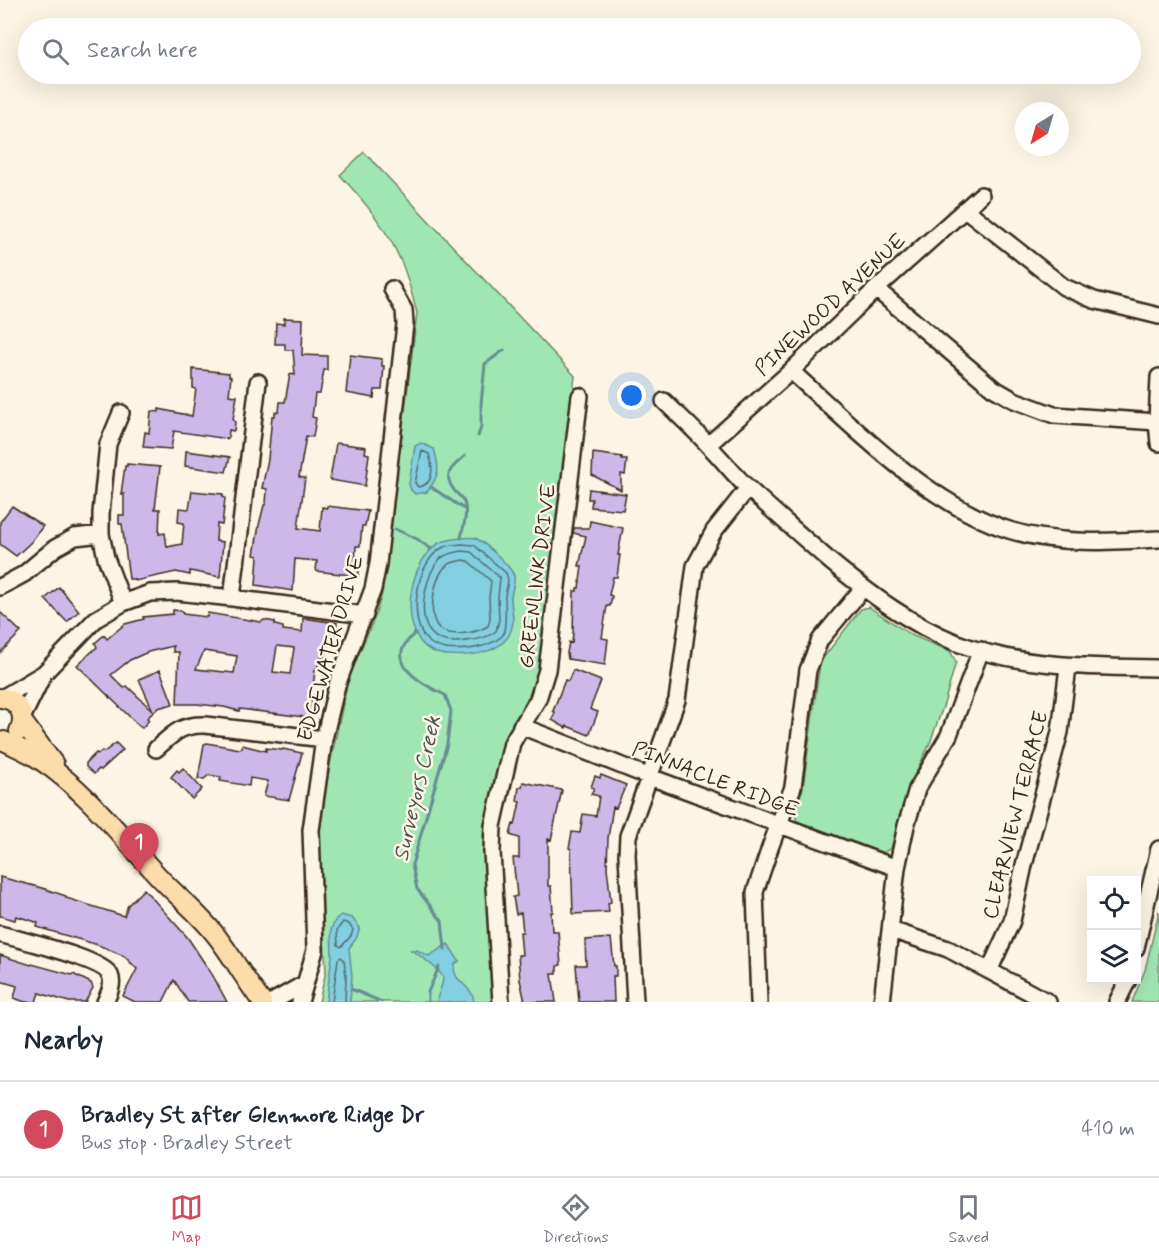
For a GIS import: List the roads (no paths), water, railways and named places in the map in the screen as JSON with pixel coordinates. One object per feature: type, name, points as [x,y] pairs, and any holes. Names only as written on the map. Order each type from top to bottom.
[{"type":"main road","points":[[1,698],[15,703],[23,719],[70,784]]},
{"type":"main road","points":[[1,742],[9,740],[18,733],[23,719]]},
{"type":"main road","points":[[1,742],[39,759],[70,784],[191,907],[218,938],[245,980],[263,1002],[273,1002]]},
{"type":"main road","points":[[174,892],[178,904],[208,937],[234,975],[245,1002]]},
{"type":"street","name":"PINEWOOD AVENUE","points":[[708,445],[981,195]]},
{"type":"street","points":[[965,209],[1064,286],[1094,300],[1159,316]]},
{"type":"street","name":"EDGEWATER DRIVE","points":[[300,1002],[304,984],[312,967],[315,950],[311,830],[324,739],[337,685],[365,615],[378,564],[405,324],[404,310],[392,289]]},
{"type":"street","points":[[876,289],[993,388],[1014,400],[1054,415],[1157,422]]},
{"type":"street","points":[[791,371],[901,468],[952,505],[1008,530],[1058,540],[1098,543],[1159,539]]},
{"type":"street","points":[[1159,377],[1157,422],[1159,442]]},
{"type":"street","points":[[232,598],[258,382]]},
{"type":"street","name":"GREENLINK DRIVE","points":[[501,1002],[492,836],[506,761],[512,743],[538,699],[548,670],[580,396]]},
{"type":"street","points":[[664,401],[748,488],[863,588],[908,619],[932,632],[981,650],[1035,663],[1159,668]]},
{"type":"street","points":[[121,413],[108,444],[100,513],[106,558],[123,603]]},
{"type":"street","points":[[635,1002],[627,849],[630,829],[677,700],[693,575],[698,560],[714,531],[748,488]]},
{"type":"street","points":[[0,587],[24,574],[55,548],[75,537],[101,534]]},
{"type":"street","points":[[759,1002],[755,892],[793,787],[805,685],[811,658],[820,639],[863,588]]},
{"type":"street","points":[[1,698],[44,673],[96,619],[123,603],[150,593],[177,592],[365,615]]},
{"type":"street","points":[[882,1002],[900,845],[917,789],[949,735],[981,650]]},
{"type":"street","name":"CLEARVIEW TERRACE","points":[[990,969],[1012,921],[1027,854],[1060,732],[1068,666]]},
{"type":"street","points":[[23,719],[44,673]]},
{"type":"street","points":[[156,749],[177,731],[190,725],[324,739]]},
{"type":"street","name":"PINNACLE RIDGE","points":[[521,726],[650,777],[897,868]]},
{"type":"street","points":[[1141,930],[1159,849]]},
{"type":"street","points":[[891,930],[948,949],[990,969],[1048,1002]]},
{"type":"street","points":[[0,934],[102,967],[108,972],[112,981],[105,1002]]},
{"type":"street","points":[[273,1002],[304,984]]},
{"type":"street","points":[[1117,1002],[1126,984]]},
{"type":"water","points":[[421,443],[434,449],[438,472],[427,492],[415,494],[409,484],[415,446]]},
{"type":"water","points":[[461,538],[479,540],[512,572],[514,578],[511,598],[513,621],[506,640],[498,646],[469,655],[448,655],[431,651],[419,640],[412,624],[410,606],[412,588],[427,554],[439,543]]},
{"type":"water","points":[[341,915],[352,918],[360,928],[349,948],[352,976],[350,1002],[326,1002],[332,956],[331,929]]},
{"type":"water","points":[[448,944],[459,961],[455,964],[456,975],[470,991],[474,1002],[437,1002],[443,981],[442,975],[429,962],[410,950],[417,950],[429,956]]},
{"type":"waterway","points":[[478,436],[481,427],[485,364],[504,350]]},
{"type":"waterway","points":[[461,538],[466,509],[463,500],[450,484],[449,474],[465,456]]},
{"type":"waterway","points":[[431,487],[464,509]]},
{"type":"waterway","points":[[395,529],[417,539],[431,549]]},
{"type":"waterway","name":"Surveyors Creek","points":[[415,633],[403,648],[404,664],[415,677],[445,695],[451,711],[447,744],[412,865],[417,889],[442,921],[445,949]]},
{"type":"waterway","name":"Surveyors Creek","points":[[428,1002],[428,992],[439,967]]},
{"type":"waterway","points":[[351,989],[382,1002]]},
{"type":"place","name":"Bradley St after Glenmore Ridge Dr","points":[[139,873]]}]
